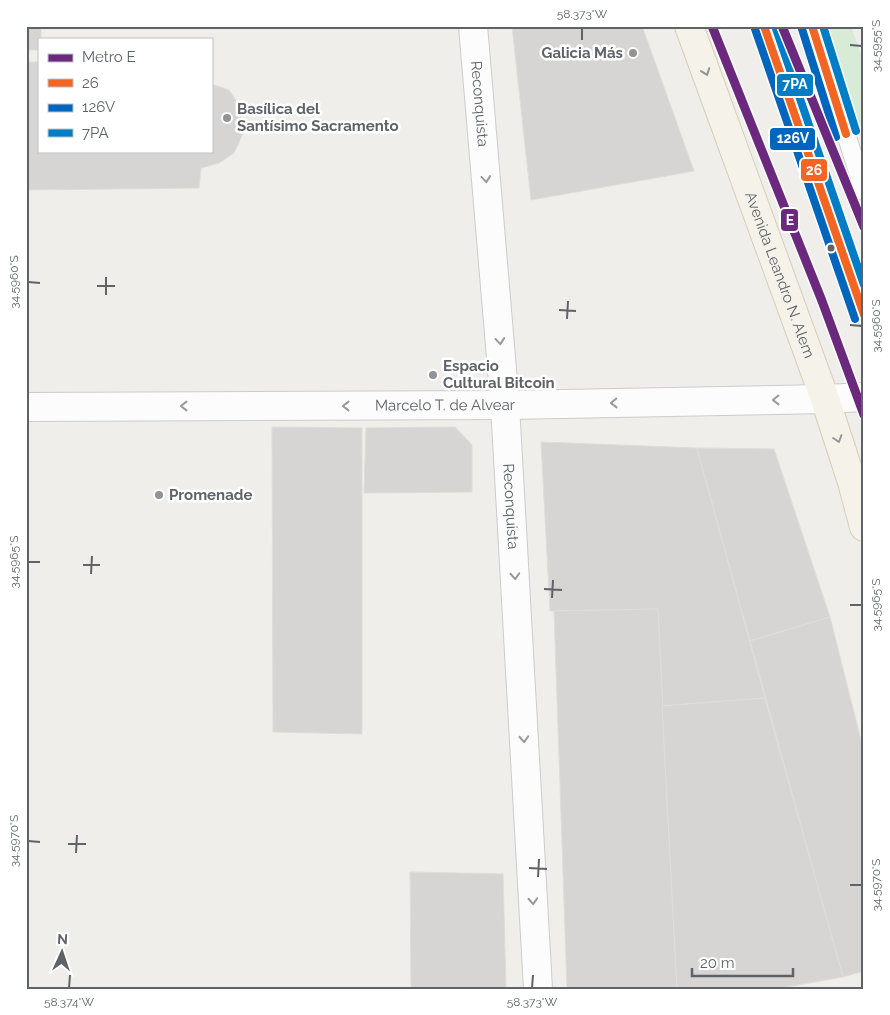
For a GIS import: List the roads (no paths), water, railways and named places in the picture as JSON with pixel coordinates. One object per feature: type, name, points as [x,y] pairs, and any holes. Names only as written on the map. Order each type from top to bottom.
[{"type":"main road","name":"Avenida Leandro N. Alem","points":[[689,26],[825,399],[852,482],[864,527]]},
{"type":"street","name":"Reconquista","points":[[473,26],[505,405],[538,989]]},
{"type":"street","name":"Marcelo T. de Alvear","points":[[26,407],[505,405],[864,397]]},
{"type":"lane","points":[[764,26],[864,316]]},
{"type":"lane","points":[[812,26],[864,191]]},
{"type":"metro line","name":"E","points":[[712,26],[822,301],[864,415]]},
{"type":"metro line","name":"E","points":[[782,26],[864,227]]},
{"type":"place","name":"Galicia Más","points":[[633,53]]},
{"type":"place","name":"Basílica del Santísimo Sacramento","points":[[227,118]]},
{"type":"place","name":"Espacio Cultural Bitcoin","points":[[433,375]]},
{"type":"place","name":"Promenade","points":[[159,495]]}]
